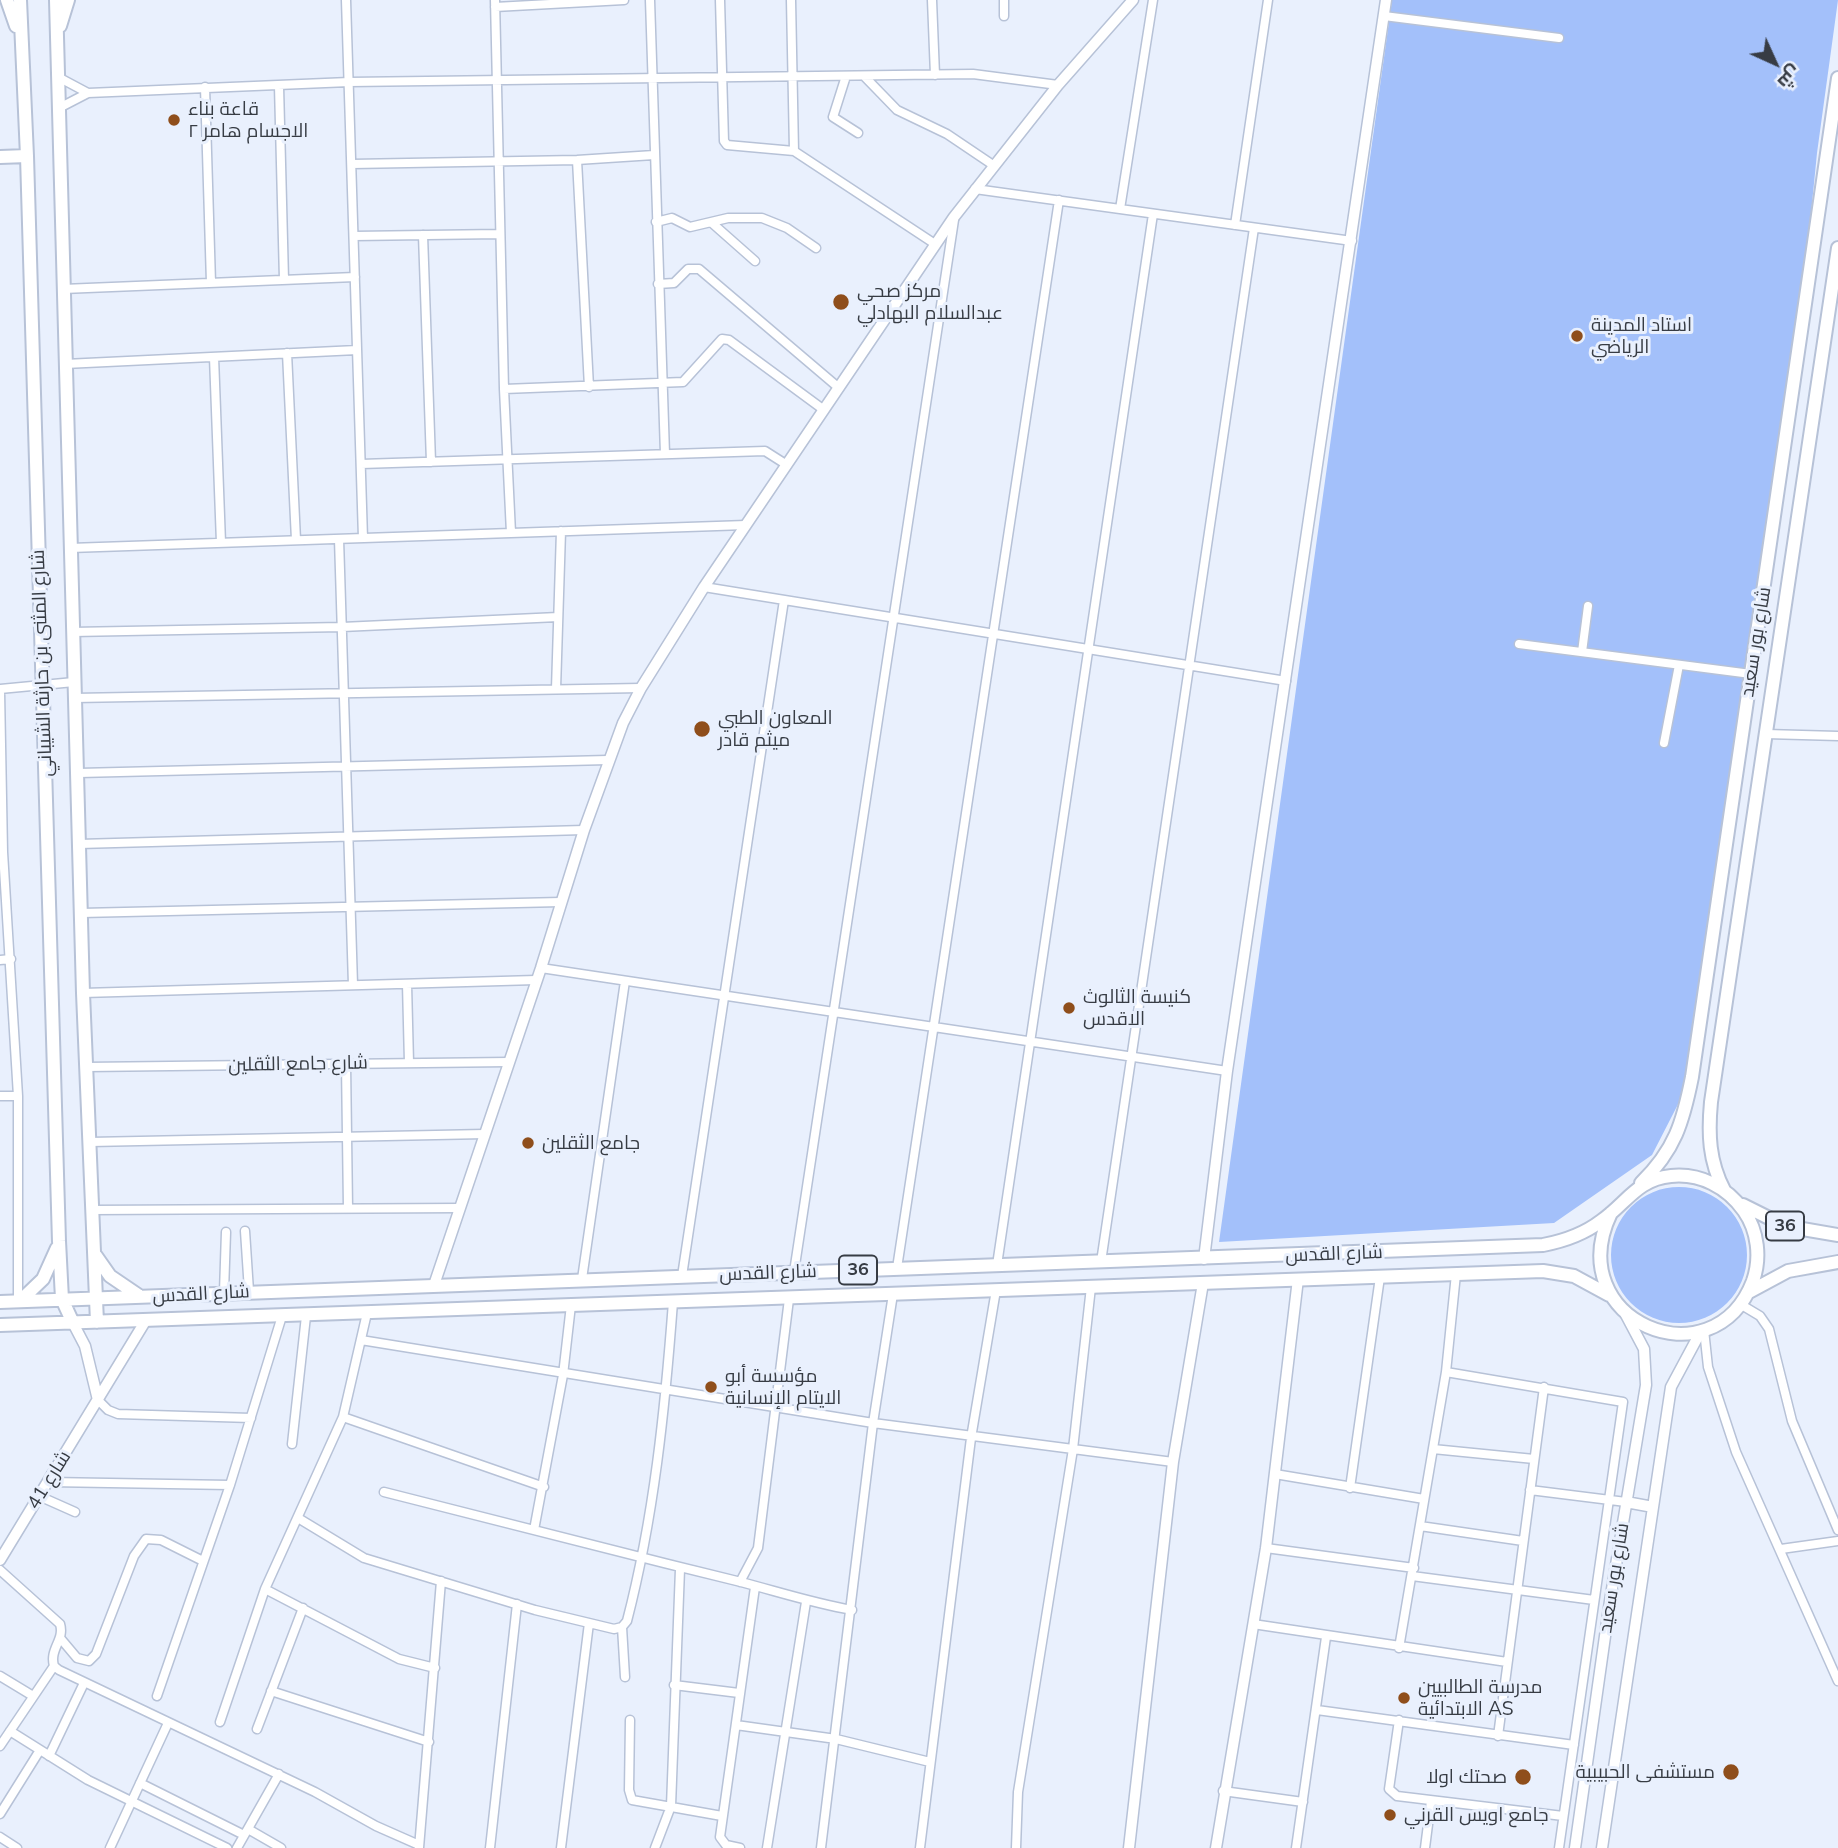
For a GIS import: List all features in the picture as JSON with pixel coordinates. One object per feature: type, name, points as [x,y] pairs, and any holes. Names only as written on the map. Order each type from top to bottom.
[{"type":"main road","points":[[7,0],[21,37]]},
{"type":"main road","name":"شارع المثنى بن حارثة الشيباني","points":[[20,0],[59,1241],[62,1299],[73,1323]]},
{"type":"main road","name":"شارع المثنى بن حارثة الشيباني","points":[[56,0],[72,632],[79,773],[80,913],[97,1322]]},
{"type":"main road","points":[[57,36],[68,0]]},
{"type":"main road","name":"شارع بور سعيد","points":[[1634,1189],[1668,1151],[1684,1121],[1838,78]]},
{"type":"main road","points":[[0,157],[27,156]]},
{"type":"main road","name":"شارع بور سعيد","points":[[1725,1190],[1715,1171],[1710,1151],[1710,1118],[1838,248]]},
{"type":"main road","points":[[1734,793],[1757,797]]},
{"type":"main road","points":[[1680,1176],[1708,1181],[1725,1190],[1737,1201],[1755,1235],[1756,1274],[1749,1292],[1740,1304],[1730,1315],[1702,1330],[1669,1334],[1653,1330],[1626,1314],[1612,1298],[1600,1265],[1604,1229],[1611,1213],[1634,1189],[1652,1181],[1680,1176]]},
{"type":"main road","name":"36","points":[[1737,1201],[1785,1226],[1838,1235]]},
{"type":"main road","name":"شارع القدس","points":[[0,1302],[1543,1245],[1580,1234],[1611,1213]]},
{"type":"main road","points":[[19,1301],[43,1279],[59,1241]]},
{"type":"main road","points":[[95,1255],[120,1284],[142,1296]]},
{"type":"main road","name":"36","points":[[1749,1292],[1788,1271],[1838,1262]]},
{"type":"main road","points":[[1047,1264],[1044,1275],[1052,1289]]},
{"type":"main road","points":[[1026,1289],[1039,1276],[1032,1265]]},
{"type":"main road","name":"شارع القدس","points":[[0,1325],[1553,1271],[1584,1280],[1612,1298]]},
{"type":"main road","points":[[734,1275],[734,1300]]},
{"type":"street","points":[[346,0],[363,538]]},
{"type":"street","points":[[511,533],[504,390],[495,3],[624,0]]},
{"type":"street","points":[[650,0],[664,454]]},
{"type":"street","points":[[720,0],[724,141],[727,145],[794,151],[935,244]]},
{"type":"street","points":[[791,0],[794,151]]},
{"type":"street","points":[[932,0],[935,75]]},
{"type":"street","points":[[1004,0],[1004,16]]},
{"type":"street","points":[[434,1285],[541,968],[584,830],[608,761],[640,688],[704,587],[954,217],[993,164],[1058,85],[1133,0]]},
{"type":"street","points":[[1120,209],[1153,0]]},
{"type":"street","points":[[1235,225],[1268,0]]},
{"type":"street","points":[[1204,1259],[1227,1071],[1386,0]]},
{"type":"street","points":[[1384,16],[1559,38]]},
{"type":"street","points":[[59,108],[88,93],[349,82],[973,74],[1058,85]]},
{"type":"street","points":[[846,76],[833,117],[858,133]]},
{"type":"street","points":[[864,76],[897,110],[947,134],[993,164]]},
{"type":"street","points":[[58,77],[88,93]]},
{"type":"street","points":[[279,86],[284,280]]},
{"type":"street","points":[[205,87],[212,283]]},
{"type":"street","points":[[352,164],[577,160],[654,155]]},
{"type":"street","points":[[577,160],[589,387]]},
{"type":"street","points":[[975,189],[1352,241]]},
{"type":"street","points":[[897,1268],[1059,200]]},
{"type":"street","points":[[997,1265],[1153,214]]},
{"type":"street","points":[[794,1272],[954,217]]},
{"type":"street","points":[[656,222],[672,218],[691,227],[728,218],[768,219],[816,248]]},
{"type":"street","points":[[712,223],[755,261]]},
{"type":"street","points":[[1101,1262],[1254,228]]},
{"type":"street","points":[[423,234],[431,462]]},
{"type":"street","points":[[354,236],[500,234]]},
{"type":"street","points":[[658,284],[674,283],[688,269],[699,270],[839,388]]},
{"type":"street","points":[[63,289],[355,277]]},
{"type":"street","points":[[504,390],[661,385],[689,379],[722,339],[729,340],[824,410]]},
{"type":"street","points":[[65,364],[357,350]]},
{"type":"street","points":[[287,353],[296,540]]},
{"type":"street","points":[[214,357],[221,543]]},
{"type":"street","points":[[361,464],[765,451],[787,465]]},
{"type":"street","points":[[70,548],[746,525]]},
{"type":"street","points":[[555,689],[561,531]]},
{"type":"street","points":[[339,539],[353,985]]},
{"type":"street","points":[[704,587],[1286,681]]},
{"type":"street","points":[[682,1276],[783,600]]},
{"type":"street","points":[[1582,652],[1588,606]]},
{"type":"street","points":[[72,632],[342,627],[558,617]]},
{"type":"street","points":[[1519,644],[1751,674]]},
{"type":"street","points":[[1664,743],[1679,665]]},
{"type":"street","points":[[19,1301],[18,1096],[2,852],[0,690],[74,682]]},
{"type":"street","points":[[74,698],[640,688]]},
{"type":"street","points":[[1766,734],[1838,736]]},
{"type":"street","points":[[79,773],[608,761]]},
{"type":"street","points":[[79,844],[584,830]]},
{"type":"street","points":[[80,913],[561,902]]},
{"type":"street","points":[[0,960],[11,959]]},
{"type":"street","points":[[541,968],[1227,1071]]},
{"type":"street","points":[[83,993],[536,980]]},
{"type":"street","points":[[582,1279],[625,981]]},
{"type":"street","points":[[407,984],[409,1063]]},
{"type":"street","name":"شارع جامع الثقلين","points":[[86,1067],[509,1062]]},
{"type":"street","points":[[346,1064],[348,1208]]},
{"type":"street","points":[[0,1096],[18,1096]]},
{"type":"street","points":[[90,1142],[485,1134]]},
{"type":"street","points":[[92,1210],[460,1208]]},
{"type":"street","points":[[245,1231],[249,1291]]},
{"type":"street","points":[[224,1292],[226,1232]]},
{"type":"street","points":[[1399,1648],[1446,1372],[1456,1274]]},
{"type":"street","points":[[1350,1488],[1380,1277]]},
{"type":"street","points":[[1216,1848],[1223,1791],[1266,1548],[1298,1279]]},
{"type":"street","points":[[1129,1848],[1173,1462],[1203,1283]]},
{"type":"street","points":[[1016,1848],[1018,1792],[1073,1449],[1090,1287]]},
{"type":"street","points":[[920,1848],[971,1437],[996,1290]]},
{"type":"street","points":[[821,1848],[873,1423],[893,1294]]},
{"type":"street","points":[[740,1582],[758,1548],[789,1299]]},
{"type":"street","points":[[299,1518],[364,1558],[517,1604],[614,1629],[622,1627],[627,1621],[643,1560],[667,1388],[673,1302]]},
{"type":"street","points":[[1740,1304],[1760,1316],[1769,1329],[1792,1421],[1838,1530]]},
{"type":"street","points":[[534,1530],[544,1488],[563,1375],[571,1305]]},
{"type":"street","points":[[220,1722],[265,1588],[343,1417],[367,1313]]},
{"type":"street","name":"شارع بور سعيد","points":[[1575,1848],[1648,1371],[1640,1339],[1626,1314]]},
{"type":"street","points":[[157,1696],[230,1485],[282,1316]]},
{"type":"street","points":[[292,1444],[306,1316]]},
{"type":"street","name":"شارع 41","points":[[0,1560],[146,1320]]},
{"type":"street","points":[[73,1323],[86,1346],[98,1400],[108,1410],[118,1414],[251,1418]]},
{"type":"street","points":[[1702,1330],[1708,1367],[1736,1452],[1838,1681]]},
{"type":"street","name":"شارع بور سعيد","points":[[1602,1848],[1671,1387],[1702,1330]]},
{"type":"street","points":[[361,1340],[563,1375],[667,1388],[873,1423],[1173,1462]]},
{"type":"street","points":[[1446,1372],[1623,1402],[1559,1848]]},
{"type":"street","points":[[1498,1736],[1544,1387]]},
{"type":"street","points":[[343,1417],[544,1488]]},
{"type":"street","points":[[1433,1450],[1534,1459]]},
{"type":"street","points":[[1275,1474],[1424,1499]]},
{"type":"street","points":[[48,1482],[230,1485]]},
{"type":"street","points":[[1530,1490],[1653,1507]]},
{"type":"street","points":[[384,1492],[643,1560],[740,1582],[806,1602],[852,1610]]},
{"type":"street","points":[[39,1496],[75,1512]]},
{"type":"street","points":[[1420,1526],[1523,1541]]},
{"type":"street","points":[[0,1570],[60,1624],[61,1639],[77,1658],[89,1661],[96,1654],[134,1556],[146,1539],[161,1540],[203,1561]]},
{"type":"street","points":[[1781,1549],[1838,1541]]},
{"type":"street","points":[[1266,1548],[1594,1600]]},
{"type":"street","points":[[655,1848],[671,1806],[680,1569]]},
{"type":"street","points":[[54,1665],[84,1683],[279,1774],[419,1847],[441,1581]]},
{"type":"street","points":[[740,1848],[722,1841],[722,1816],[755,1587]]},
{"type":"street","points":[[265,1588],[399,1659],[435,1668]]},
{"type":"street","points":[[766,1848],[806,1602]]},
{"type":"street","points":[[489,1848],[517,1604]]},
{"type":"street","points":[[257,1729],[303,1608]]},
{"type":"street","points":[[561,1848],[589,1623]]},
{"type":"street","points":[[1253,1625],[1507,1662]]},
{"type":"street","points":[[622,1627],[625,1677]]},
{"type":"street","points":[[1296,1848],[1325,1637]]},
{"type":"street","points":[[0,1746],[54,1665],[52,1653],[61,1639]]},
{"type":"street","points":[[0,1676],[33,1696]]},
{"type":"street","points":[[49,1756],[84,1683]]},
{"type":"street","points":[[674,1685],[739,1693]]},
{"type":"street","points":[[271,1691],[429,1742]]},
{"type":"street","points":[[1317,1710],[1574,1745]]},
{"type":"street","points":[[630,1720],[631,1797],[640,1804],[671,1806],[722,1816]]},
{"type":"street","points":[[1399,1720],[1389,1788],[1396,1796],[1563,1816]]},
{"type":"street","points":[[110,1848],[168,1723]]},
{"type":"street","points":[[736,1725],[836,1739],[930,1762]]},
{"type":"street","points":[[10,1731],[88,1780],[227,1848]]},
{"type":"street","points":[[0,1814],[40,1750]]},
{"type":"street","points":[[237,1848],[279,1774]]},
{"type":"street","points":[[140,1783],[281,1848]]},
{"type":"street","points":[[1223,1791],[1303,1802]]},
{"type":"street","points":[[1425,1848],[1431,1801]]},
{"type":"street","points":[[0,1838],[13,1847]]},
{"type":"shaded area","points":[[1392,0],[1838,0],[1817,153],[1793,395],[1692,1077],[1652,1155],[1554,1223],[1219,1242]]},
{"type":"shaded area","points":[[1679,1187],[1705,1192],[1727,1207],[1742,1229],[1747,1255],[1742,1281],[1727,1303],[1705,1318],[1679,1323],[1653,1318],[1631,1303],[1616,1281],[1611,1255],[1616,1229],[1631,1207],[1653,1192]]},
{"type":"place","name":"قاعة بناء الاجسام هامر ٢","points":[[174,120]]},
{"type":"place","name":"مركز صحي عبدالسلام البهادلي","points":[[841,302]]},
{"type":"place","name":"استاد المدينة الرياضي","points":[[1577,336]]},
{"type":"place","name":"المعاون الطبي ميثم قادر","points":[[702,729]]},
{"type":"place","name":"كنيسة الثالوث الاقدس","points":[[1069,1008]]},
{"type":"place","name":"جامع الثقلين","points":[[528,1143]]},
{"type":"place","name":"مؤسسة أبو الايتام الإنسانية","points":[[711,1387]]},
{"type":"place","name":"مدرسة الطالبيين الابتدائية AS","points":[[1404,1698]]},
{"type":"place","name":"مستشفى الحبيبية","points":[[1731,1772]]},
{"type":"place","name":"صحتك اولا","points":[[1523,1777]]},
{"type":"place","name":"جامع اويس القرني","points":[[1390,1815]]}]
